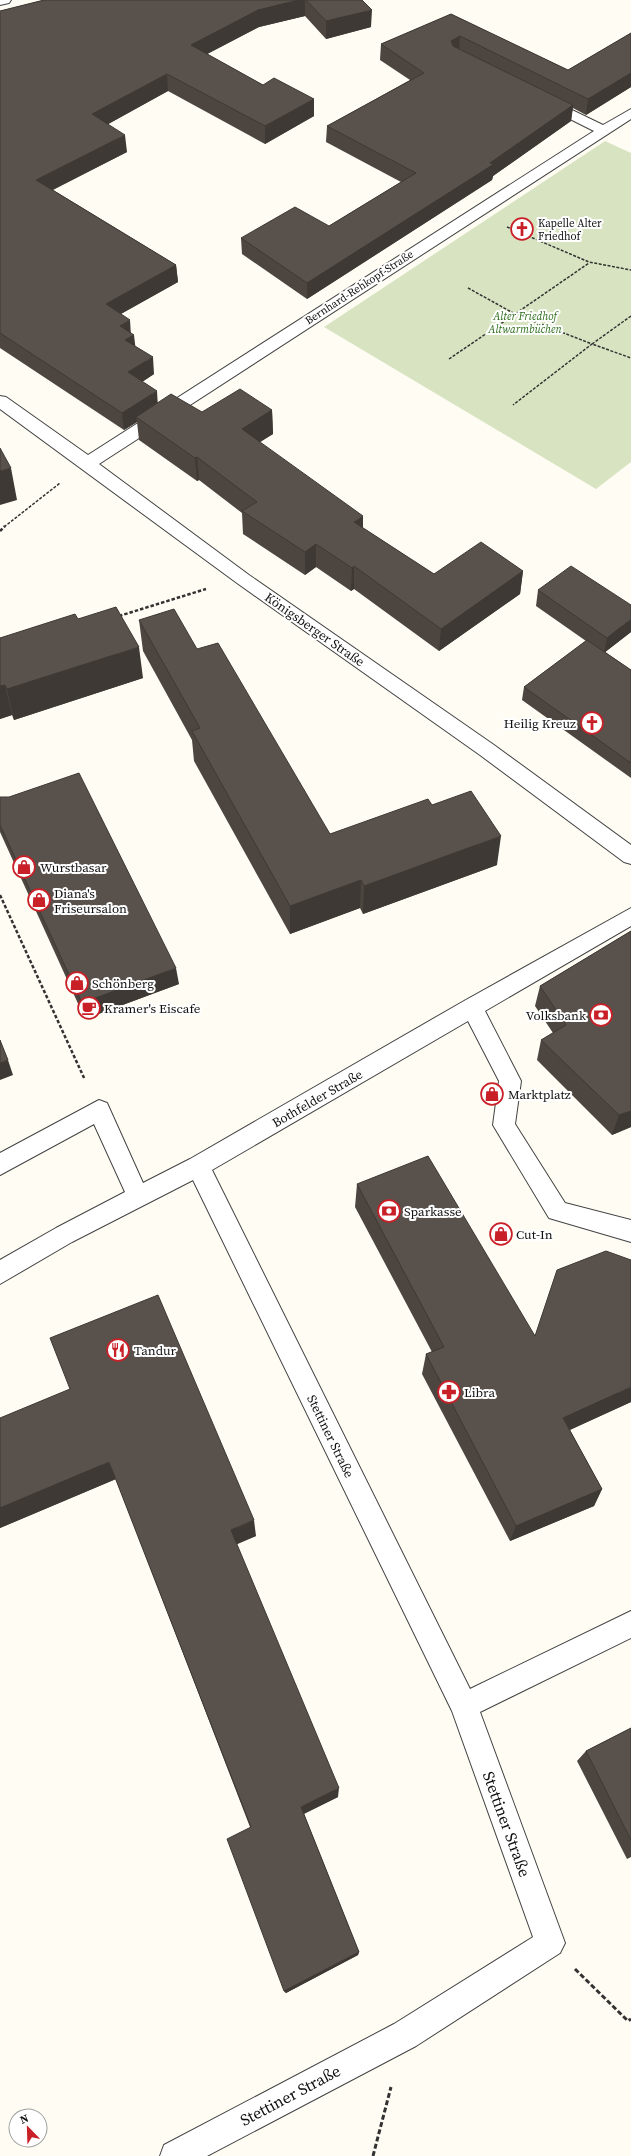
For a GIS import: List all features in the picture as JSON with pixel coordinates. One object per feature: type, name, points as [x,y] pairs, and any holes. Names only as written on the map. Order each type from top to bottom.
[{"type":"street","points":[[0,1],[4,0]]},
{"type":"street","points":[[534,95],[603,130]]},
{"type":"street","name":"Bernhard-Rehkopf-Straße","points":[[88,463],[631,113]]},
{"type":"street","name":"Königsberger Straße","points":[[0,401],[88,463],[243,579],[437,714],[631,856]]},
{"type":"street","name":"Bothfelder Straße","points":[[0,1273],[64,1235],[198,1166],[631,916]]},
{"type":"street","points":[[472,1007],[510,1081],[504,1125],[557,1211],[631,1231]]},
{"type":"street","points":[[0,1165],[99,1110],[138,1196]]},
{"type":"street","name":"Stettiner Straße","points":[[175,2156],[405,2035],[550,1943],[464,1706],[198,1166]]},
{"type":"street","points":[[464,1706],[631,1624]]},
{"type":"path","points":[[510,222],[503,226],[589,262],[631,270]]},
{"type":"path","points":[[449,360],[589,262]]},
{"type":"path","points":[[468,288],[515,314],[631,358]]},
{"type":"path","points":[[513,404],[631,316]]},
{"type":"path","points":[[0,531],[25,509],[88,463]]},
{"type":"path","points":[[113,618],[243,579]]},
{"type":"path","points":[[0,895],[99,1110]]},
{"type":"path","points":[[550,1943],[628,2021],[631,2020]]},
{"type":"path","points":[[373,2156],[405,2035]]},
{"type":"green space","name":"Alter Friedhof Altwarmbüchen","points":[[605,141],[631,153],[631,462],[596,489],[324,327]]},
{"type":"building","points":[[44,0],[299,0],[258,10],[191,45],[263,85],[274,78],[314,99],[265,126],[167,74],[92,114],[125,135],[36,180],[176,265],[106,304],[130,320],[120,326],[134,335],[125,340],[153,357],[128,372],[157,391],[122,413],[0,333],[0,11]]},
{"type":"building","points":[[306,0],[362,0],[372,10],[326,21]]},
{"type":"building","points":[[451,14],[568,70],[631,33],[631,73],[588,99],[460,36],[451,41],[453,46],[573,105],[490,163],[494,164],[307,283],[241,238],[295,207],[329,226],[416,173],[327,126],[424,73],[381,44]]},
{"type":"building","points":[[240,389],[272,410],[242,429],[363,516],[354,522],[434,574],[481,542],[523,571],[441,629],[354,566],[352,568],[316,544],[305,552],[242,511],[257,502],[197,457],[195,458],[136,417],[171,394],[202,412]]},
{"type":"building","points":[[0,448],[11,468],[0,471]]},
{"type":"building","points":[[571,566],[631,605],[631,619],[607,638],[538,590]]},
{"type":"building","points":[[116,607],[139,647],[7,689],[5,685],[0,686],[0,638],[75,614],[78,619]]},
{"type":"building","points":[[174,609],[197,649],[218,643],[330,834],[428,799],[432,805],[471,791],[501,836],[364,886],[361,880],[290,906],[192,731],[200,728],[139,620]]},
{"type":"building","name":"Heilig Kreuz","points":[[587,640],[631,670],[631,763],[524,687]]},
{"type":"building","points":[[79,773],[176,968],[82,1003],[0,825],[0,797],[9,797]]},
{"type":"building","points":[[631,931],[631,1111],[619,1115],[541,1040],[566,1025],[540,986]]},
{"type":"building","points":[[0,1040],[8,1060],[0,1063]]},
{"type":"building","points":[[428,1156],[535,1336],[557,1270],[606,1251],[631,1260],[631,1387],[563,1418],[602,1489],[516,1526],[426,1354],[444,1347],[357,1184]]},
{"type":"building","points":[[158,1295],[254,1520],[231,1530],[339,1788],[301,1807],[359,1952],[284,1991],[227,1839],[251,1827],[109,1462],[0,1508],[0,1418],[70,1389],[50,1338]]},
{"type":"building","points":[[631,1728],[631,1840],[586,1751]]},
{"type":"place","name":"Kapelle Alter Friedhof","points":[[522,229]]},
{"type":"place","name":"Heilig Kreuz","points":[[592,723]]},
{"type":"place","name":"Wurstbasar","points":[[24,867]]},
{"type":"place","name":"Diana's Friseursalon","points":[[39,900]]},
{"type":"place","name":"Schönberg","points":[[77,983]]},
{"type":"place","name":"Kramer's Eiscafe","points":[[89,1008]]},
{"type":"place","name":"Volksbank","points":[[601,1015]]},
{"type":"place","name":"Marktplatz","points":[[492,1094]]},
{"type":"place","name":"Sparkasse","points":[[389,1211]]},
{"type":"place","name":"Cut-In","points":[[501,1234]]},
{"type":"place","name":"Tandur","points":[[118,1350]]},
{"type":"place","name":"Libra","points":[[449,1392]]}]
